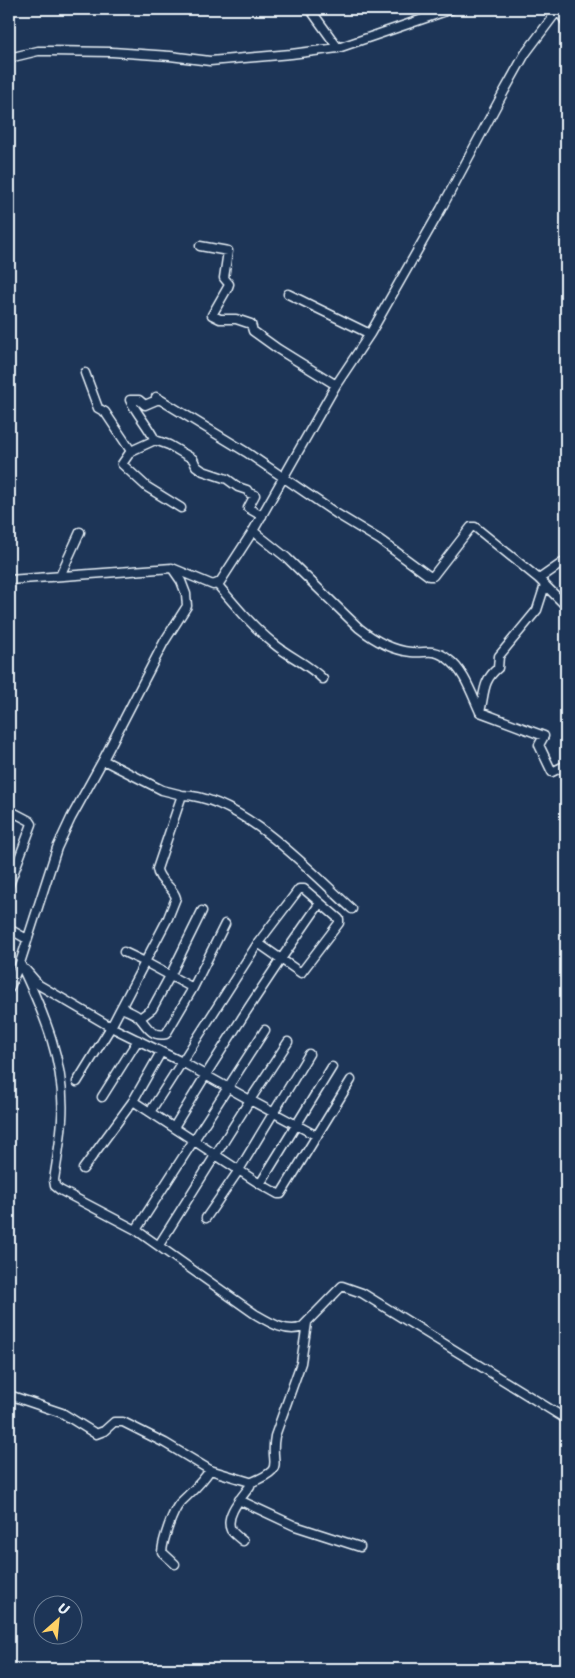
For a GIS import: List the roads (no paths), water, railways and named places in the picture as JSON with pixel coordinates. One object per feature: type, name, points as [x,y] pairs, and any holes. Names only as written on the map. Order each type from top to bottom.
[{"type":"street","points":[[310,9],[338,48]]},
{"type":"street","points":[[9,58],[38,51],[112,52],[210,61],[291,54],[338,48],[452,9]]},
{"type":"street","points":[[217,584],[253,531],[336,385],[370,334],[441,209],[525,54],[558,9],[566,22]]},
{"type":"street","points":[[200,246],[228,251],[224,278],[229,284],[212,315],[220,319],[236,319],[252,324],[253,331],[336,385]]},
{"type":"street","points":[[288,294],[370,334]]},
{"type":"street","points":[[85,373],[98,408],[104,412],[131,451]]},
{"type":"street","points":[[262,516],[248,508],[255,495],[227,479],[203,471],[196,466],[193,459],[169,445],[155,440],[130,400],[139,400],[145,405],[157,398],[246,452],[337,514],[380,540],[429,576],[433,576],[473,526],[542,582],[566,606]]},
{"type":"street","points":[[155,440],[131,451],[122,464],[147,487],[181,508]]},
{"type":"street","points":[[253,531],[287,558],[359,628],[370,636],[390,647],[413,653],[430,651],[449,659],[462,674],[480,712],[544,736],[539,745],[552,772],[566,766]]},
{"type":"street","points":[[60,576],[80,532]]},
{"type":"street","points":[[480,712],[489,674],[498,668],[499,656],[537,610],[542,582],[562,564]]},
{"type":"street","points":[[9,990],[20,963],[57,848],[164,642],[187,606],[186,594],[181,581],[172,568]]},
{"type":"street","points":[[9,580],[172,568],[217,584],[249,621],[273,644],[311,668],[323,679]]},
{"type":"street","points":[[103,760],[162,790],[189,795],[219,804],[245,817],[270,836],[352,909]]},
{"type":"street","points":[[77,1082],[122,1008],[176,898],[173,891],[159,876],[157,869],[182,795]]},
{"type":"street","points":[[9,810],[30,821],[32,824],[9,885]]},
{"type":"street","points":[[150,1112],[258,943],[300,888],[304,889],[338,918],[339,923],[301,973],[258,943]]},
{"type":"street","points":[[174,1127],[205,1074],[280,959],[320,903]]},
{"type":"street","points":[[140,1018],[152,1009],[202,911]]},
{"type":"street","points":[[122,1008],[140,1018],[148,1030],[161,1035],[166,1034],[193,988],[224,924]]},
{"type":"street","points":[[9,928],[27,939]]},
{"type":"street","points":[[124,952],[193,988]]},
{"type":"street","points":[[20,963],[39,985],[111,1027],[205,1074],[317,1136]]},
{"type":"street","points":[[20,963],[40,1004],[58,1064],[62,1118],[54,1180],[60,1190],[136,1230],[255,1314],[274,1325],[298,1329],[307,1323],[342,1286],[354,1290],[566,1419]]},
{"type":"street","points":[[136,1230],[265,1030]]},
{"type":"street","points":[[102,1097],[138,1040]]},
{"type":"street","points":[[159,1245],[215,1154],[288,1042]]},
{"type":"street","points":[[83,1169],[133,1100],[161,1052]]},
{"type":"street","points":[[206,1218],[239,1170],[309,1054]]},
{"type":"street","points":[[260,1184],[332,1066]]},
{"type":"street","points":[[133,1100],[260,1184],[281,1194],[351,1080]]},
{"type":"street","points":[[243,1541],[230,1527],[234,1507],[250,1483],[267,1476],[276,1463],[275,1436],[301,1363],[307,1323]]},
{"type":"street","points":[[9,1395],[62,1413],[96,1434],[99,1434],[116,1421],[123,1422],[165,1443],[210,1470],[250,1483]]},
{"type":"street","points":[[175,1564],[162,1552],[163,1542],[180,1504],[201,1484],[210,1470]]},
{"type":"street","points":[[238,1500],[295,1526],[360,1546]]}]
